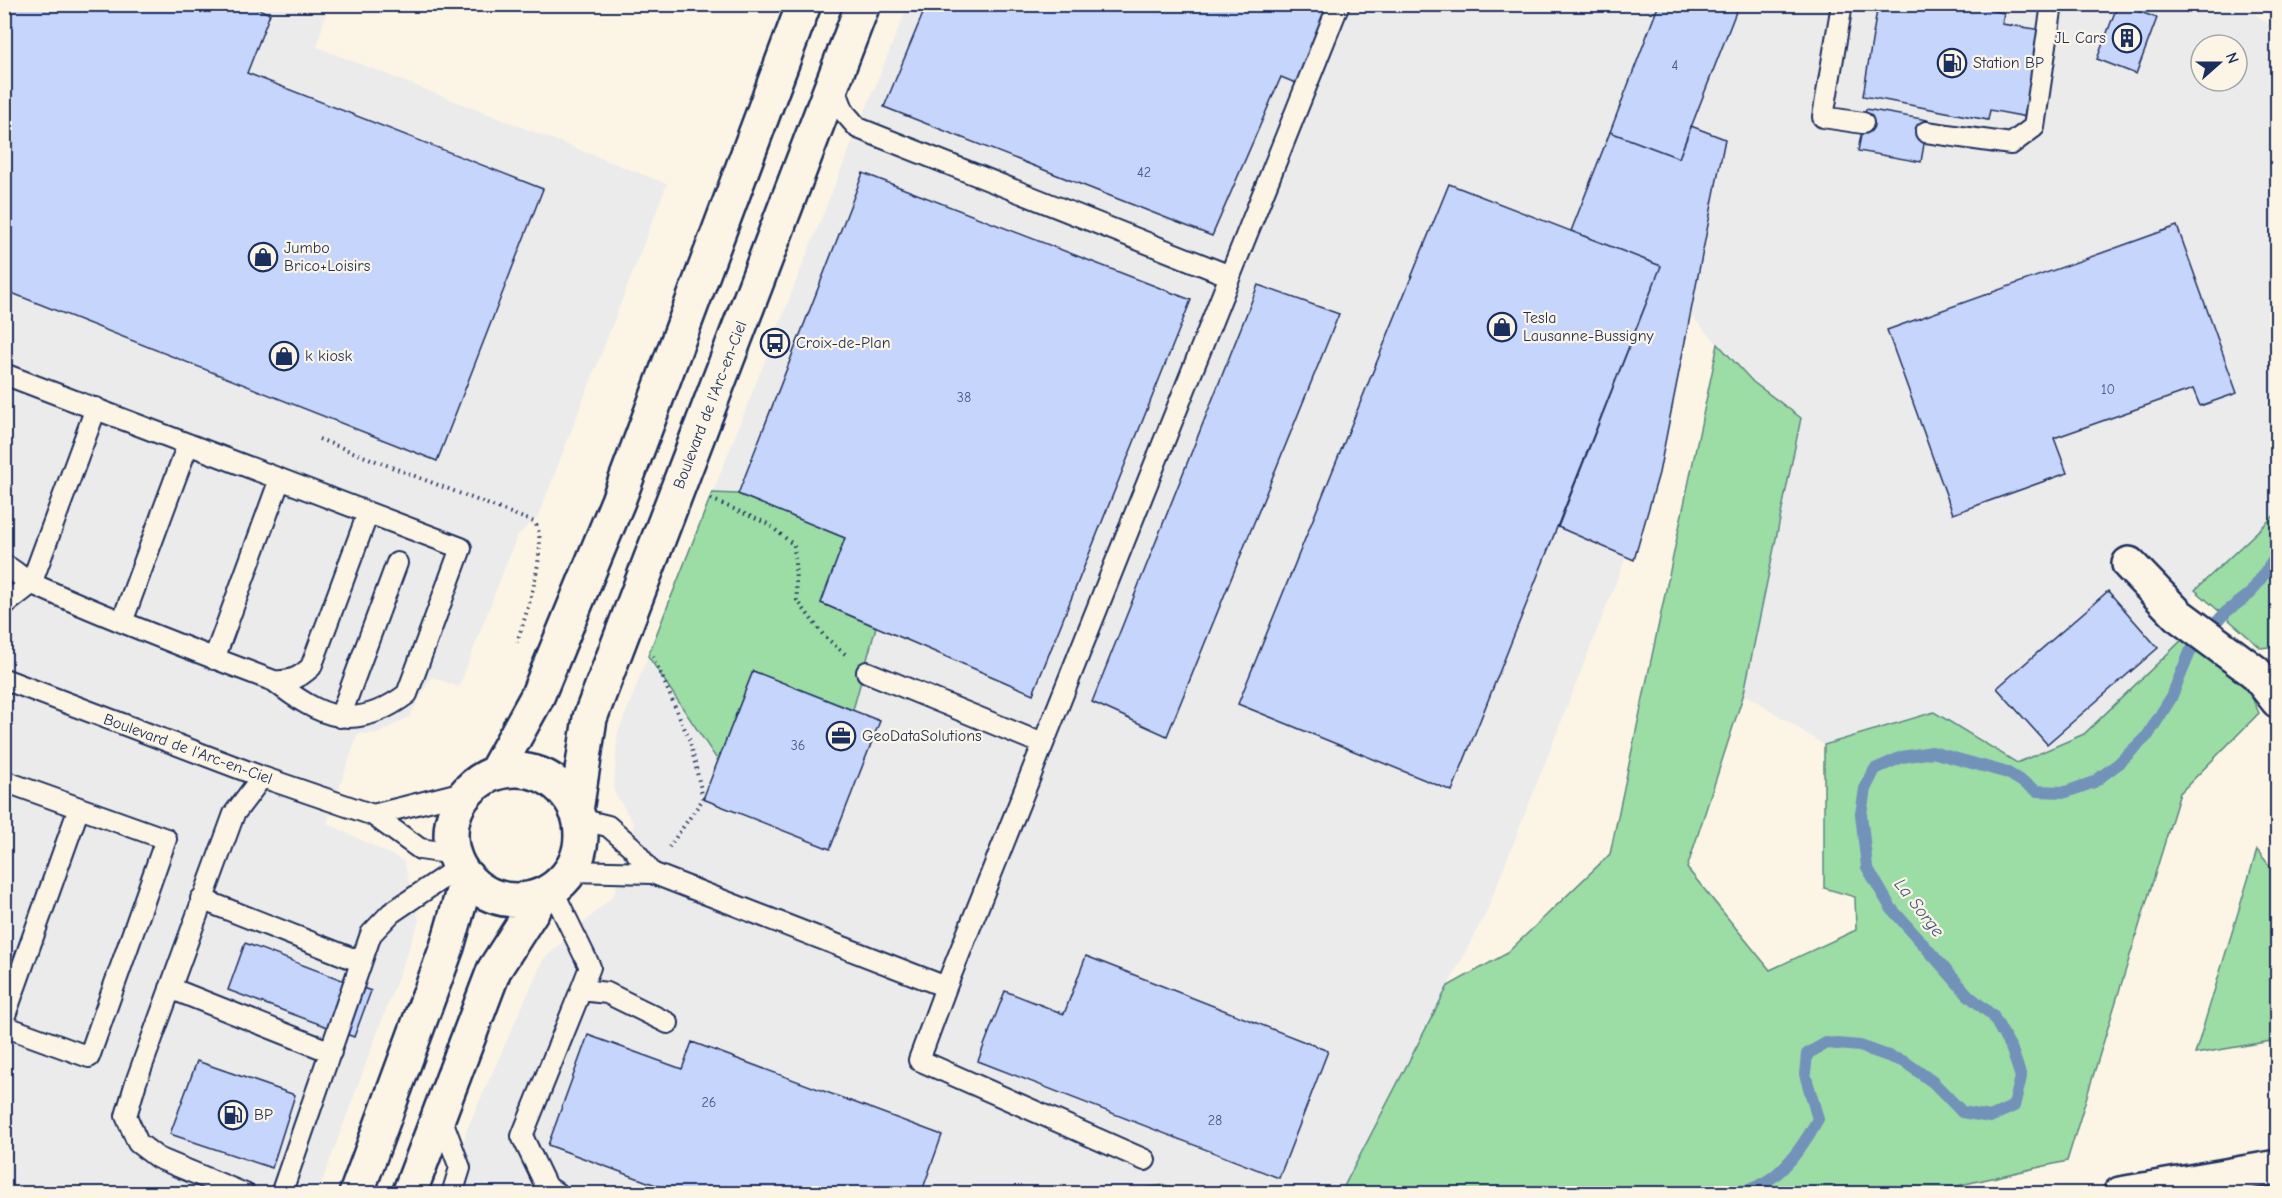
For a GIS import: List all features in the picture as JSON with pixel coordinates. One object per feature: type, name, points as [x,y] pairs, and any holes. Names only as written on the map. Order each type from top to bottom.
[{"type":"main road","points":[[495,773],[537,697],[618,501],[804,4]]},
{"type":"main road","name":"Boulevard de l'Arc-en-Ciel","points":[[578,815],[590,718],[862,4]]},
{"type":"main road","points":[[2129,564],[2178,615],[2255,672],[2277,700]]},
{"type":"main road","points":[[409,1194],[494,970],[554,885],[580,846],[578,815],[563,790],[543,776],[519,770],[495,773],[481,780],[468,791],[458,805],[452,820],[451,837],[460,866],[482,891],[502,898],[522,900],[554,885]]},
{"type":"main road","points":[[356,1194],[447,947],[460,866]]},
{"type":"main road","points":[[2120,1194],[2277,1167]]},
{"type":"lane","points":[[1145,1160],[919,1060],[946,987],[1339,4]]},
{"type":"lane","points":[[1842,4],[1823,117],[1863,123]]},
{"type":"lane","points":[[1926,132],[2011,144],[2034,127],[2052,4]]},
{"type":"lane","points":[[833,83],[844,112],[858,128],[1230,276]]},
{"type":"lane","points":[[5,374],[461,548],[407,694],[374,714],[361,718],[340,717],[300,702],[274,681]]},
{"type":"lane","points":[[4,605],[31,584],[96,408]]},
{"type":"lane","points":[[122,622],[188,444]]},
{"type":"lane","points":[[213,659],[280,479]]},
{"type":"lane","points":[[4,565],[14,569],[31,584],[122,622],[213,659],[274,681],[288,682],[311,668],[368,513]]},
{"type":"lane","points":[[340,717],[397,564]]},
{"type":"lane","points":[[867,672],[1043,744]]},
{"type":"lane","name":"Boulevard de l'Arc-en-Ciel","points":[[4,679],[262,777],[373,816],[420,849],[460,866]]},
{"type":"lane","points":[[244,1194],[158,1158],[138,1143],[126,1116],[201,899],[234,813],[262,777]]},
{"type":"lane","points":[[4,781],[166,839],[89,1057],[4,1026]]},
{"type":"lane","points":[[373,816],[468,791]]},
{"type":"lane","points":[[4,1018],[79,808]]},
{"type":"lane","points":[[578,815],[608,826],[632,847],[652,873]]},
{"type":"lane","points":[[280,1194],[370,934],[391,913],[460,866]]},
{"type":"lane","points":[[558,1194],[546,1185],[522,1136],[590,967],[554,885],[652,873],[946,987]]},
{"type":"lane","points":[[201,899],[361,962]]},
{"type":"lane","points":[[170,988],[331,1052]]},
{"type":"lane","points":[[581,990],[607,993],[668,1023]]},
{"type":"lane","points":[[439,1110],[460,1168],[452,1194]]},
{"type":"path","points":[[2270,4],[2277,11]]},
{"type":"path","points":[[701,495],[768,524],[794,545],[797,600],[824,636],[867,672]]},
{"type":"path","points":[[650,649],[690,741],[703,799],[652,873]]},
{"type":"shaded area","points":[[2241,4],[2277,30],[2277,513],[2195,590],[2184,638],[2084,734],[2017,763],[1934,712],[1824,745],[1744,693],[1801,419],[1753,382],[1683,307],[1659,473],[1486,913],[1340,1193],[1197,1193],[1164,1185],[1115,1194],[453,1194],[466,1131],[543,960],[614,895],[634,824],[614,792],[617,735],[908,5]]},
{"type":"shaded area","points":[[5,5],[328,5],[317,47],[667,184],[538,517],[517,536],[459,687],[432,677],[409,717],[380,733],[358,734],[327,823],[404,861],[419,921],[318,1193],[5,1194]]},
{"type":"green space","points":[[1718,344],[1753,382],[1801,418],[1744,693],[1687,868],[1770,970],[1856,930],[1855,897],[1824,888],[1824,745],[1934,712],[2017,763],[2084,734],[2184,638],[2236,662],[2259,713],[2180,793],[2067,1161],[1921,1194],[1340,1194],[1448,986],[1506,954],[1610,854]]},
{"type":"green space","points":[[712,493],[738,494],[845,538],[821,603],[876,627],[853,710],[753,671],[718,761],[648,656]]},
{"type":"green space","points":[[2277,513],[2277,646],[2261,648],[2195,590]]},
{"type":"green space","points":[[2257,850],[2277,875],[2277,1040],[2195,1054]]},
{"type":"green space","points":[[1164,1185],[1197,1193],[1115,1193]]},
{"type":"building","points":[[4,4],[247,4],[270,14],[247,73],[543,189],[437,461],[4,290]]},
{"type":"building","points":[[927,4],[1336,4],[1303,86],[1281,77],[1212,236],[884,107]]},
{"type":"building","points":[[1659,4],[1739,4],[1679,158],[1610,132]]},
{"type":"building","name":"Station BP","points":[[1878,4],[1965,4],[2004,13],[2002,24],[2042,30],[2027,117],[1990,110],[1988,120],[1863,96]]},
{"type":"building","name":"JL Cars","points":[[2118,4],[2157,18],[2136,74],[2097,59]]},
{"type":"building","points":[[1866,109],[1928,120],[1921,162],[1858,151]]},
{"type":"building","points":[[1691,126],[1725,139],[1659,473],[1634,560],[1558,527],[1661,266],[1571,231],[1610,132],[1679,158]]},
{"type":"building","points":[[863,173],[1191,300],[1033,694],[821,603],[845,538],[738,494]]},
{"type":"building","points":[[1449,184],[1661,266],[1452,791],[1238,704]]},
{"type":"building","points":[[2177,226],[2237,393],[2200,406],[2193,389],[2054,438],[2067,473],[1953,514],[1887,330]]},
{"type":"building","points":[[1258,285],[1339,314],[1167,736],[1092,702]]},
{"type":"building","points":[[2108,591],[2158,648],[2047,744],[1997,688]]},
{"type":"building","points":[[753,671],[880,721],[830,849],[703,799]]},
{"type":"building","points":[[245,943],[371,991],[354,1037],[228,990]]},
{"type":"building","points":[[1086,956],[1328,1051],[1279,1178],[978,1061],[1005,991],[1064,1014]]},
{"type":"building","points":[[588,1035],[682,1069],[692,1042],[942,1135],[921,1194],[680,1194],[548,1145]]},
{"type":"building","name":"BP","points":[[197,1061],[295,1095],[272,1168],[170,1134]]},
{"type":"waterway","name":"La Sorge","points":[[1687,1194],[1744,1191],[1758,1186],[1783,1169],[1793,1158],[1818,1119],[1805,1074],[1807,1054],[1826,1043],[1860,1046],[1905,1062],[1933,1082],[1962,1112],[1990,1117],[2014,1106],[2021,1077],[2012,1050],[1993,1016],[1968,995],[1891,908],[1867,867],[1861,814],[1865,789],[1875,769],[1902,757],[1932,752],[2008,773],[2037,791],[2066,792],[2094,782],[2118,764],[2148,735],[2171,698],[2190,652],[2226,612],[2250,594],[2278,554]]},
{"type":"place","name":"JL Cars","points":[[2127,38]]},
{"type":"place","name":"Station BP","points":[[1952,63]]},
{"type":"place","name":"Jumbo Brico+Loisirs","points":[[263,257]]},
{"type":"place","name":"Tesla Lausanne-Bussigny","points":[[1502,327]]},
{"type":"place","name":"Croix-de-Plan","points":[[775,343]]},
{"type":"place","name":"k kiosk","points":[[284,356]]},
{"type":"place","name":"GeoDataSolutions","points":[[841,736]]},
{"type":"place","name":"BP","points":[[233,1115]]}]
